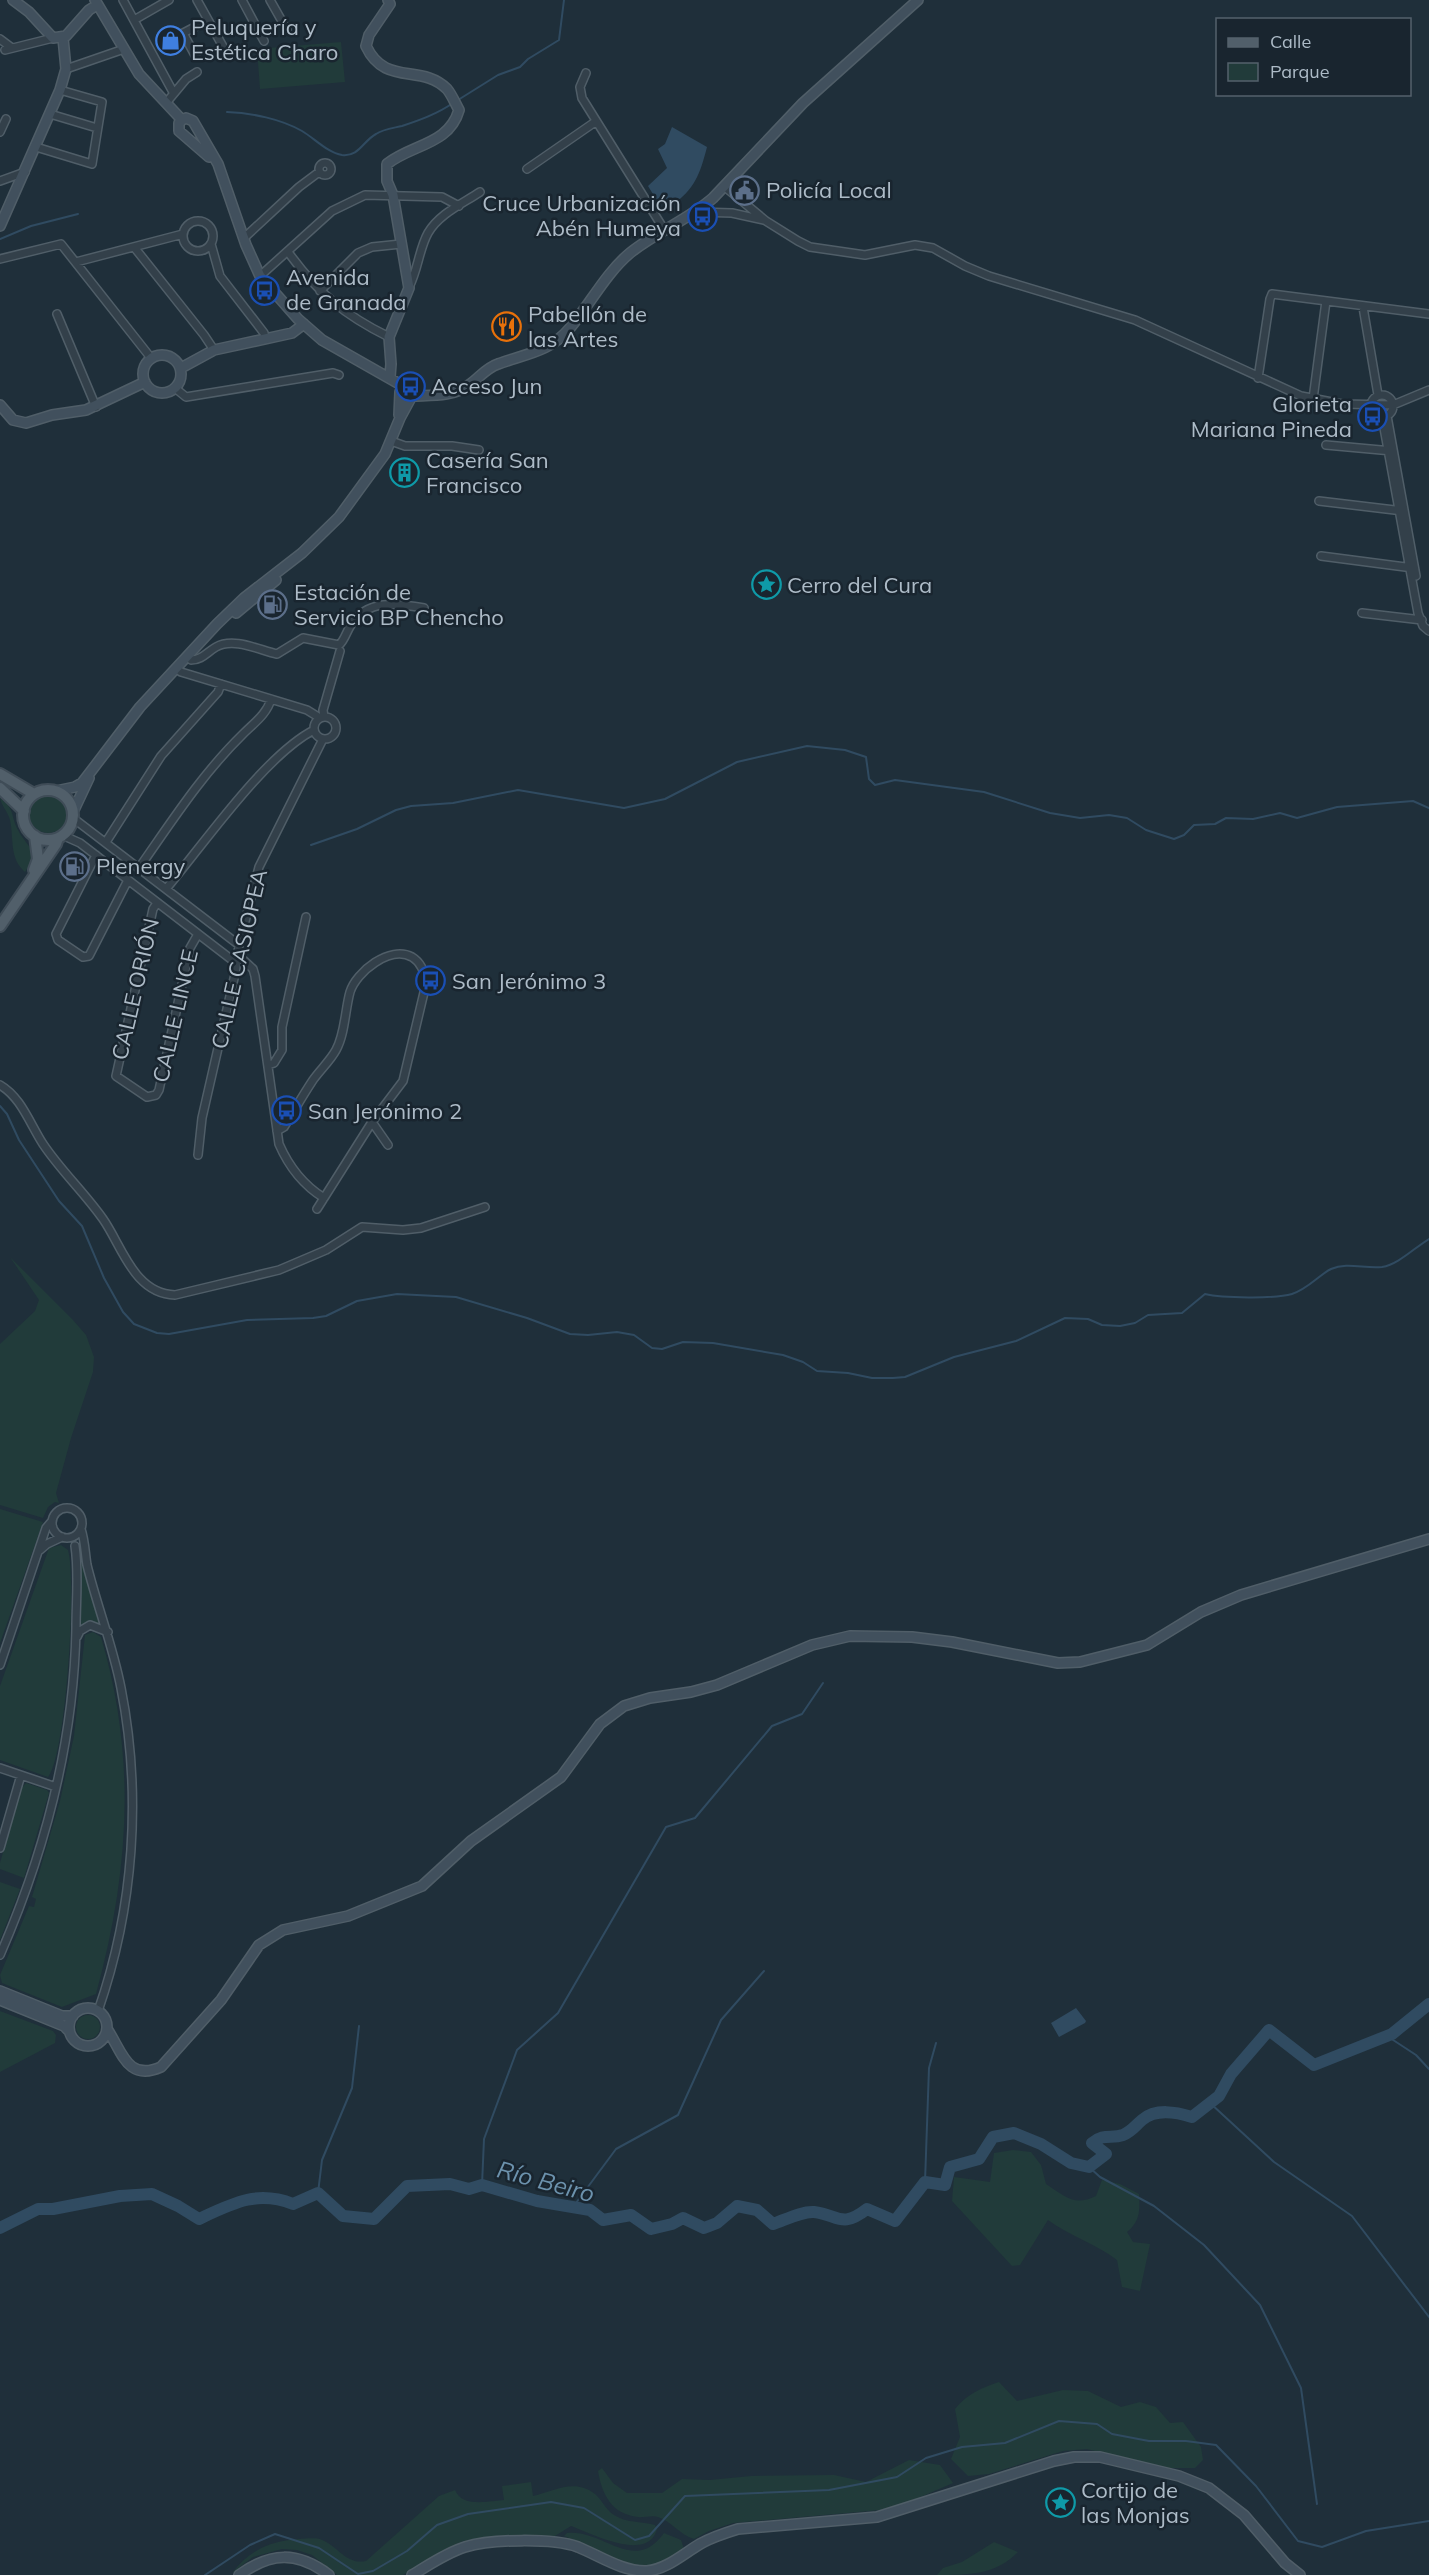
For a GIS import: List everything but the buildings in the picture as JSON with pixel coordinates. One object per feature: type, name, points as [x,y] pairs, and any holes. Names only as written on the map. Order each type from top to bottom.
[{"type":"main road","points":[[0,774],[34,794]]},
{"type":"main road","points":[[0,788],[24,811],[26,825],[35,836],[38,859],[34,874]]},
{"type":"main road","points":[[0,926],[60,836],[71,825],[73,814],[68,799],[56,791],[48,790],[34,794],[24,811]]},
{"type":"main road","points":[[35,836],[50,840],[60,836]]},
{"type":"street","points":[[13,0],[29,12],[53,38]]},
{"type":"street","points":[[123,0],[173,92]]},
{"type":"street","points":[[134,20],[169,0]]},
{"type":"street","points":[[197,0],[226,52]]},
{"type":"street","points":[[242,0],[264,41]]},
{"type":"street","points":[[270,0],[287,30]]},
{"type":"street","points":[[388,0],[390,4],[369,35],[366,46],[372,59],[382,68],[431,79],[445,87],[452,95],[459,110],[455,123],[445,133],[387,164],[387,181],[393,195],[409,288]]},
{"type":"street","points":[[378,372],[406,393],[445,395],[462,389],[491,367],[548,348],[569,330],[621,261],[630,253],[697,212],[725,187],[803,103],[918,0]]},
{"type":"street","points":[[0,39],[8,49],[53,38],[63,38],[96,3],[140,74],[182,120]]},
{"type":"street","points":[[172,39],[208,20]]},
{"type":"street","points":[[183,33],[196,57]]},
{"type":"street","points":[[0,226],[60,90],[66,69],[63,38]]},
{"type":"street","points":[[66,69],[124,49]]},
{"type":"street","points":[[166,103],[173,92],[197,72]]},
{"type":"street","points":[[586,73],[581,79],[582,98],[665,231]]},
{"type":"street","points":[[36,147],[92,164],[102,102],[60,90]]},
{"type":"street","points":[[50,114],[97,128]]},
{"type":"street","points":[[0,132],[6,119]]},
{"type":"street","points":[[182,120],[190,119],[218,164],[260,276],[301,322],[322,340],[390,377],[406,393]]},
{"type":"street","points":[[182,120],[178,127],[181,134],[218,164]]},
{"type":"street","points":[[527,169],[595,122]]},
{"type":"street","points":[[185,136],[191,135],[195,128]]},
{"type":"street","points":[[0,181],[25,172]]},
{"type":"street","points":[[244,238],[299,187],[320,172]]},
{"type":"street","points":[[725,187],[766,221],[798,241],[819,249],[865,255],[915,245],[933,248],[989,276],[1129,318],[1284,390],[1313,399],[1342,404],[1393,405],[1429,390]]},
{"type":"street","points":[[390,377],[389,337],[418,268],[427,234],[444,216],[480,192]]},
{"type":"street","points":[[260,276],[332,211],[351,200],[374,194],[442,197],[459,206]]},
{"type":"street","points":[[697,212],[732,213],[766,221]]},
{"type":"street","points":[[76,262],[183,234],[192,222],[206,223],[212,230],[211,244],[220,276],[264,335]]},
{"type":"street","points":[[183,234],[185,243],[193,249],[203,250],[211,244]]},
{"type":"street","points":[[0,259],[61,244],[151,358]]},
{"type":"street","points":[[320,291],[358,253],[372,247],[401,244]]},
{"type":"street","points":[[135,247],[212,348]]},
{"type":"street","points":[[288,252],[309,281],[334,304],[362,324],[389,337]]},
{"type":"street","points":[[1258,378],[1272,294],[1365,308],[1429,314]]},
{"type":"street","points":[[1313,399],[1326,301]]},
{"type":"street","points":[[1365,308],[1381,395]]},
{"type":"street","points":[[57,314],[96,407]]},
{"type":"street","points":[[179,365],[212,348],[264,335],[301,322]]},
{"type":"street","points":[[163,354],[179,365],[180,382],[175,388],[162,393],[149,388],[145,382],[143,371],[151,358],[163,354]]},
{"type":"street","points":[[175,388],[186,397],[333,373],[339,375]]},
{"type":"street","points":[[0,405],[10,417],[22,423],[96,407],[145,382]]},
{"type":"street","points":[[56,791],[75,787],[90,775],[128,722],[176,668],[213,631],[267,588],[286,567],[324,533],[351,503],[371,476],[391,441],[406,393]]},
{"type":"street","points":[[1381,395],[1390,398],[1393,405],[1392,411],[1384,417],[1372,412],[1371,405],[1373,399],[1381,395]]},
{"type":"street","points":[[1384,417],[1423,626],[1429,631]]},
{"type":"street","points":[[391,441],[405,446],[452,446],[479,450]]},
{"type":"street","points":[[1326,445],[1391,452]]},
{"type":"street","points":[[1319,501],[1402,511]]},
{"type":"street","points":[[1321,556],[1412,568]]},
{"type":"street","points":[[188,657],[191,660],[198,660],[216,647],[233,643],[277,654],[303,638],[339,645],[358,615],[367,608],[403,604],[424,608]]},
{"type":"street","points":[[1362,613],[1422,620]]},
{"type":"street","points":[[176,668],[181,672],[307,710],[322,717],[334,721],[336,729],[333,736],[323,739],[317,736],[314,730],[315,723],[322,717],[340,651]]},
{"type":"street","points":[[106,842],[161,756],[218,692],[221,684]]},
{"type":"street","points":[[139,868],[195,786],[227,749],[266,711],[271,699]]},
{"type":"street","points":[[157,902],[157,892],[166,889],[257,779],[293,744],[314,730]]},
{"type":"street","name":"CALLE CASIOPEA","points":[[198,1155],[202,1118],[239,945],[259,867],[323,739]]},
{"type":"street","points":[[90,775],[73,814],[90,830],[239,945]]},
{"type":"street","points":[[80,843],[87,838],[90,830]]},
{"type":"street","points":[[60,836],[80,843],[236,963]]},
{"type":"street","points":[[96,855],[56,938],[86,958],[128,880]]},
{"type":"street","points":[[157,902],[167,899],[166,889]]},
{"type":"street","name":"CALLE ORIÓN","points":[[152,1097],[147,1097],[116,1076],[153,909],[157,902]]},
{"type":"street","points":[[268,1065],[274,1064],[282,1050],[282,1027],[306,917]]},
{"type":"street","name":"CALLE LINCE","points":[[152,1097],[159,1090],[191,943],[198,934]]},
{"type":"street","points":[[237,954],[253,969],[279,1144],[298,1177],[324,1198]]},
{"type":"street","points":[[277,1131],[284,1127],[312,1081],[335,1051],[350,992],[355,983],[381,958],[400,954],[412,957],[421,966],[426,984],[407,1073],[372,1122],[317,1209]]},
{"type":"street","points":[[0,1085],[12,1094],[56,1164],[103,1218],[130,1268],[154,1289],[165,1294],[175,1294],[279,1270],[326,1250],[362,1227],[403,1230],[421,1228],[484,1207]]},
{"type":"street","points":[[372,1122],[388,1145]]},
{"type":"street","points":[[0,1665],[46,1528],[58,1511],[72,1509],[81,1519],[87,1563],[108,1632],[126,1719],[133,1808],[129,1870],[123,1914],[112,1966],[98,2011]]},
{"type":"street","points":[[52,1521],[54,1530],[62,1537]]},
{"type":"street","points":[[40,1550],[62,1537],[71,1538],[81,1529]]},
{"type":"street","points":[[71,1538],[87,1563]]},
{"type":"street","points":[[0,1991],[62,2016],[73,2016],[85,2008],[98,2011],[105,2018],[107,2029],[125,2061],[139,2071],[150,2072],[161,2067],[221,2000],[258,1945],[283,1930],[359,1913],[422,1886],[471,1841],[561,1777],[600,1725],[615,1712],[631,1704],[650,1698],[710,1687],[812,1645],[849,1636],[912,1637],[952,1642],[1058,1663],[1080,1662],[1147,1645],[1200,1612],[1241,1595],[1429,1539]]},
{"type":"street","points":[[0,1955],[28,1885],[56,1787],[70,1707],[76,1637],[78,1568],[75,1546]]},
{"type":"street","points":[[76,1637],[80,1631],[90,1625],[108,1632]]},
{"type":"street","points":[[1,1771],[56,1787]]},
{"type":"street","points":[[0,1848],[21,1775]]},
{"type":"street","points":[[0,2000],[64,2026],[79,2044],[85,2046],[107,2044],[119,2050]]},
{"type":"street","points":[[69,2031],[73,2016]]},
{"type":"street","points":[[97,2044],[105,2036],[107,2029]]},
{"type":"street","points":[[412,2575],[453,2551],[466,2547],[542,2541],[574,2546],[622,2566],[639,2571],[650,2571],[672,2562],[719,2535],[738,2529],[877,2517],[1054,2461],[1087,2456],[1179,2476],[1209,2488],[1244,2515],[1285,2563],[1300,2575]]},
{"type":"street","points":[[239,2575],[262,2560],[285,2557],[309,2562],[329,2575]]},
{"type":"green space","points":[[341,42],[345,82],[260,89],[257,49]]},
{"type":"green space","points":[[48,795],[61,801],[67,814],[61,827],[48,833],[35,827],[29,814],[35,801]]},
{"type":"green space","points":[[0,798],[11,809],[18,830],[31,850],[32,859],[25,872],[16,861],[10,820]]},
{"type":"green space","points":[[10,1257],[86,1335],[94,1357],[93,1372],[56,1493],[59,1503],[55,1502],[48,1507],[43,1518],[0,1505],[0,1344],[35,1311],[39,1300]]},
{"type":"green space","points":[[0,1509],[43,1522],[0,1643]]},
{"type":"green space","points":[[61,1545],[68,1550],[70,1568],[68,1667],[60,1737],[48,1777],[0,1760],[0,1686],[49,1548]]},
{"type":"green space","points":[[81,1561],[102,1625],[88,1623],[77,1632]]},
{"type":"green space","points":[[93,1632],[101,1637],[120,1727],[124,1772],[122,1860],[116,1904],[96,1994],[62,2007],[2,1983],[0,1975],[29,1906],[34,1907],[36,1899],[32,1897],[60,1801],[74,1736],[85,1635]]},
{"type":"green space","points":[[26,1783],[47,1790],[49,1793],[24,1878],[0,1869],[0,1863],[21,1789]]},
{"type":"green space","points":[[0,1882],[20,1889],[0,1940]]},
{"type":"green space","points":[[0,2011],[53,2031],[56,2035],[55,2043],[0,2072]]},
{"type":"green space","points":[[88,2015],[97,2018],[100,2027],[97,2036],[88,2039],[79,2036],[76,2027],[79,2018]]},
{"type":"green space","points":[[1013,2150],[1031,2152],[1041,2165],[1046,2184],[1070,2199],[1082,2200],[1096,2196],[1102,2180],[1120,2184],[1139,2194],[1138,2215],[1127,2232],[1133,2242],[1150,2244],[1140,2291],[1122,2287],[1117,2260],[1048,2220],[1020,2265],[1012,2266],[952,2201],[954,2177],[990,2182],[994,2153]]},
{"type":"green space","points":[[999,2382],[1017,2401],[1063,2390],[1088,2391],[1121,2407],[1140,2402],[1156,2407],[1170,2423],[1183,2422],[1201,2447],[1203,2460],[1195,2468],[1163,2468],[1087,2449],[1063,2451],[989,2474],[968,2476],[951,2459],[960,2437],[955,2409],[975,2392]]},
{"type":"green space","points":[[909,2460],[940,2465],[953,2483],[909,2502],[881,2510],[733,2523],[694,2539],[658,2517],[638,2517],[621,2512],[609,2502],[605,2495],[598,2471],[602,2468],[613,2483],[627,2493],[662,2493],[682,2479],[834,2475],[866,2482]]},
{"type":"green space","points":[[531,2482],[533,2496],[564,2487],[587,2489],[619,2518],[655,2525],[657,2529],[652,2539],[643,2544],[632,2545],[606,2539],[571,2526],[555,2536],[463,2541],[403,2575],[337,2575],[312,2555],[297,2550],[282,2549],[253,2557],[232,2573],[246,2558],[261,2548],[299,2539],[319,2539],[348,2558],[359,2562],[366,2561],[439,2496],[455,2490],[458,2496],[470,2501],[504,2500],[502,2486]]},
{"type":"green space","points":[[567,2533],[594,2537],[630,2550],[641,2550],[653,2545],[664,2533],[681,2540],[684,2549],[659,2564],[634,2565],[622,2562],[564,2536]]},
{"type":"green space","points":[[994,2542],[1018,2552],[1000,2565],[981,2572],[937,2575],[943,2568],[962,2562]]},
{"type":"water","points":[[672,127],[707,147],[702,165],[691,187],[671,206],[656,199],[648,186],[667,168],[658,149],[665,144]]},
{"type":"water","points":[[1076,2008],[1086,2021],[1085,2023],[1059,2037],[1051,2023]]},
{"type":"waterway","points":[[458,100],[498,75],[520,67],[528,59],[559,40],[564,0]]},
{"type":"waterway","points":[[227,112],[256,115],[285,123],[302,131],[337,154],[348,155],[353,154],[379,132],[422,119],[453,103]]},
{"type":"waterway","points":[[0,239],[31,226],[78,214]]},
{"type":"waterway","points":[[311,845],[357,829],[396,810],[411,806],[453,803],[518,790],[624,808],[665,799],[737,762],[807,746],[845,750],[866,757],[869,779],[875,785],[895,780],[984,792],[1050,813],[1080,818],[1109,815],[1127,818],[1146,830],[1174,839],[1184,835],[1194,825],[1215,824],[1226,818],[1253,819],[1280,813],[1297,818],[1337,807],[1413,801],[1429,808]]},
{"type":"waterway","points":[[0,1106],[59,1201],[82,1226],[104,1278],[123,1312],[134,1324],[157,1333],[169,1334],[247,1320],[326,1316],[357,1301],[397,1294],[456,1297],[527,1318],[570,1334],[617,1332],[634,1335],[652,1348],[662,1349],[683,1342],[713,1343],[783,1355],[803,1362],[817,1371],[848,1373],[872,1378],[893,1378],[905,1377],[954,1357],[1016,1341],[1065,1318],[1088,1319],[1102,1325],[1120,1326],[1135,1323],[1148,1315],[1182,1313],[1205,1294],[1248,1297],[1292,1294],[1337,1267],[1388,1265],[1429,1239]]},
{"type":"waterway","points":[[482,2185],[484,2139],[517,2050],[558,2013],[666,1827],[695,1818],[772,1726],[802,1714],[823,1683]]},
{"type":"waterway","points":[[573,2207],[616,2149],[678,2115],[721,2020],[764,1971]]},
{"type":"waterway","name":"Río Beiro","points":[[0,2228],[38,2209],[53,2209],[120,2196],[152,2194],[199,2219],[245,2200],[268,2198],[293,2204],[318,2193],[343,2216],[374,2219],[407,2186],[450,2184],[469,2189],[482,2185],[537,2201],[590,2210],[603,2220],[631,2215],[651,2229],[672,2224],[683,2218],[704,2228],[717,2223],[737,2206],[757,2210],[773,2224],[809,2212],[845,2220],[867,2209],[895,2221],[925,2182],[945,2185],[950,2167],[979,2159],[993,2137],[1014,2133],[1041,2144],[1071,2163],[1089,2167],[1106,2154],[1092,2143],[1096,2140],[1123,2135],[1148,2116],[1160,2112],[1192,2117],[1219,2096],[1231,2074],[1269,2030],[1314,2065],[1392,2034],[1429,2004]]},
{"type":"waterway","points":[[318,2193],[322,2160],[352,2088],[359,2026]]},
{"type":"waterway","points":[[1387,2036],[1416,2055],[1429,2069]]},
{"type":"waterway","points":[[925,2182],[929,2068],[936,2043]]},
{"type":"waterway","points":[[1210,2103],[1274,2162],[1352,2216],[1429,2317]]},
{"type":"waterway","points":[[1089,2167],[1100,2177],[1154,2206],[1204,2245],[1260,2305],[1301,2388],[1317,2504]]},
{"type":"waterway","points":[[205,2575],[250,2545],[275,2534],[319,2548],[358,2574],[373,2571],[407,2551],[437,2525],[468,2514],[551,2502],[584,2508],[635,2540],[649,2536],[685,2496],[829,2490],[897,2477],[926,2458],[962,2447],[1005,2443],[1059,2421],[1097,2424],[1112,2434],[1149,2441],[1186,2441],[1216,2445],[1256,2486],[1298,2541],[1322,2547],[1366,2531],[1429,2521]]},
{"type":"place","name":"Peluquería y Estética Charo","points":[[170,40]]},
{"type":"place","name":"Policía Local","points":[[745,190]]},
{"type":"place","name":"Cruce Urbanización Abén Humeya","points":[[702,216]]},
{"type":"place","name":"Avenida de Granada","points":[[265,290]]},
{"type":"place","name":"Pabellón de las Artes","points":[[507,327]]},
{"type":"place","name":"Acceso Jun","points":[[410,386]]},
{"type":"place","name":"Glorieta Mariana Pineda","points":[[1373,417]]},
{"type":"place","name":"Casería San Francisco","points":[[405,473]]},
{"type":"place","name":"Cerro del Cura","points":[[766,585]]},
{"type":"place","name":"Estación de Servicio BP Chencho","points":[[273,605]]},
{"type":"place","name":"Plenergy","points":[[75,866]]},
{"type":"place","name":"San Jerónimo 3","points":[[431,981]]},
{"type":"place","name":"San Jerónimo 2","points":[[287,1111]]},
{"type":"place","name":"Cortijo de las Monjas","points":[[1060,2503]]}]
